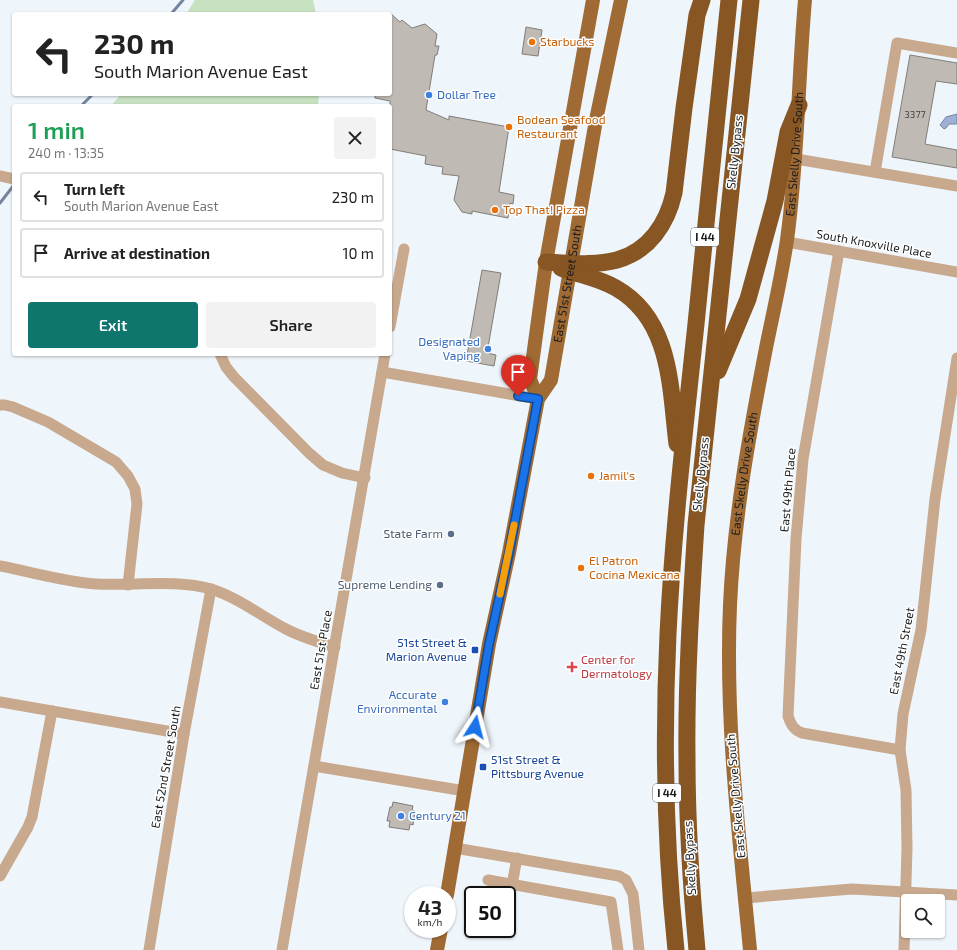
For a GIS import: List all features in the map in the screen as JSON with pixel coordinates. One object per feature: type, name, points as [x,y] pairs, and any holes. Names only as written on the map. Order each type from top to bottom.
[{"type":"highway","points":[[571,267],[617,260],[631,254],[646,246],[664,222],[671,207],[674,193],[688,77],[697,15],[702,0]]},
{"type":"highway","name":"Skelly Bypass","points":[[676,950],[669,860],[666,786],[666,710],[670,599],[680,474],[729,0]]},
{"type":"highway","name":"Skelly Bypass","points":[[697,950],[688,832],[687,760],[690,603],[696,525],[751,0]]},
{"type":"highway","points":[[710,387],[748,299],[775,201],[788,132],[799,105]]},
{"type":"highway","points":[[546,262],[571,267],[621,291],[640,308],[653,324],[661,341],[666,359],[680,474]]},
{"type":"main road","name":"East 51st Street South","points":[[538,399],[530,379],[546,262],[593,0]]},
{"type":"main road","name":"East 51st Street South","points":[[449,886],[489,644],[509,553],[538,399],[551,380],[596,120],[621,0]]},
{"type":"main road","name":"East Skelly Drive South","points":[[750,950],[737,817],[730,724],[730,604],[737,519],[743,473],[787,242],[796,158],[805,0]]},
{"type":"main road","points":[[437,950],[439,938]]},
{"type":"street","points":[[875,172],[897,43],[957,53]]},
{"type":"street","points":[[796,158],[957,186]]},
{"type":"street","points":[[0,176],[12,179]]},
{"type":"street","name":"South Knoxville Place","points":[[787,242],[957,272]]},
{"type":"street","points":[[392,313],[404,249]]},
{"type":"street","name":"East 49th Place","points":[[839,251],[809,421],[799,493],[788,716],[790,724],[796,731],[802,733],[900,750]]},
{"type":"street","points":[[221,356],[226,368],[234,377],[309,453],[323,465],[342,473],[365,478]]},
{"type":"street","name":"East 51st Place","points":[[282,950],[334,647],[365,478],[385,356]]},
{"type":"street","name":"East 49th Street","points":[[904,950],[907,848],[906,790],[900,750],[903,714],[921,630],[935,499],[957,358]]},
{"type":"street","points":[[382,372],[538,399]]},
{"type":"street","points":[[0,405],[13,407],[48,422],[116,462],[128,476],[135,488],[137,504],[128,585]]},
{"type":"street","points":[[0,566],[94,584],[186,584],[211,589],[246,605],[286,629],[334,647]]},
{"type":"street","name":"East 52nd Street South","points":[[149,950],[184,734],[211,589]]},
{"type":"street","points":[[0,702],[184,734]]},
{"type":"street","points":[[0,876],[28,828],[32,817],[52,711]]},
{"type":"street","points":[[314,766],[465,791]]},
{"type":"street","points":[[455,848],[619,876],[626,880],[632,894],[639,950]]},
{"type":"street","points":[[512,885],[517,858]]},
{"type":"street","points":[[488,880],[611,902],[618,950]]},
{"type":"street","points":[[745,898],[852,889],[957,895]]},
{"type":"green space","points":[[195,0],[313,0],[316,12],[187,12]]},
{"type":"green space","points":[[119,96],[319,96],[318,104],[113,104]]},
{"type":"water","points":[[957,114],[957,124],[949,124],[944,129],[940,125],[946,117]]},
{"type":"building","points":[[392,15],[400,22],[402,20],[412,28],[425,24],[437,34],[435,46],[439,46],[437,55],[435,55],[426,110],[449,120],[449,116],[509,127],[499,192],[514,195],[513,204],[510,203],[508,218],[472,211],[472,214],[462,212],[454,200],[459,176],[442,174],[443,167],[425,164],[426,156],[392,149],[392,104],[390,104],[390,101],[375,98],[375,96],[392,96]]},
{"type":"building","name":"Starbucks","points":[[526,27],[542,30],[538,56],[522,54]]},
{"type":"building","points":[[910,55],[957,63],[957,84],[936,81],[925,144],[957,150],[957,168],[892,157]]},
{"type":"building","points":[[482,270],[501,273],[487,353],[496,355],[494,366],[466,361]]},
{"type":"building","name":"Century 21","points":[[393,802],[413,806],[412,810],[415,811],[413,825],[410,824],[409,830],[389,827],[390,821],[387,821],[390,807],[392,807]]},
{"type":"waterway","points":[[173,12],[183,0]]},
{"type":"waterway","points":[[83,104],[91,96]]},
{"type":"waterway","points":[[0,203],[12,188]]},
{"type":"slow traffic","points":[[500,594],[514,525]]},
{"type":"place","name":"Starbucks","points":[[532,42]]},
{"type":"place","name":"Dollar Tree","points":[[429,95]]},
{"type":"place","name":"Bodean Seafood Restaurant","points":[[509,127]]},
{"type":"place","name":"Top That! Pizza","points":[[495,210]]},
{"type":"place","name":"Designated Vaping","points":[[488,349]]},
{"type":"place","name":"Jamil's","points":[[591,476]]},
{"type":"place","name":"State Farm","points":[[451,534]]},
{"type":"place","name":"El Patron Cocina Mexicana","points":[[581,568]]},
{"type":"place","name":"Supreme Lending","points":[[440,585]]},
{"type":"place","name":"51st Street & Marion Avenue","points":[[475,650]]},
{"type":"place","name":"Center for Dermatology","points":[[572,667]]},
{"type":"place","name":"Accurate Environmental","points":[[445,702]]},
{"type":"place","name":"51st Street & Pittsburg Avenue","points":[[483,767]]},
{"type":"place","name":"Century 21","points":[[401,816]]},
{"type":"route","points":[[475,727],[489,644],[509,553],[538,399],[518,396]]}]
